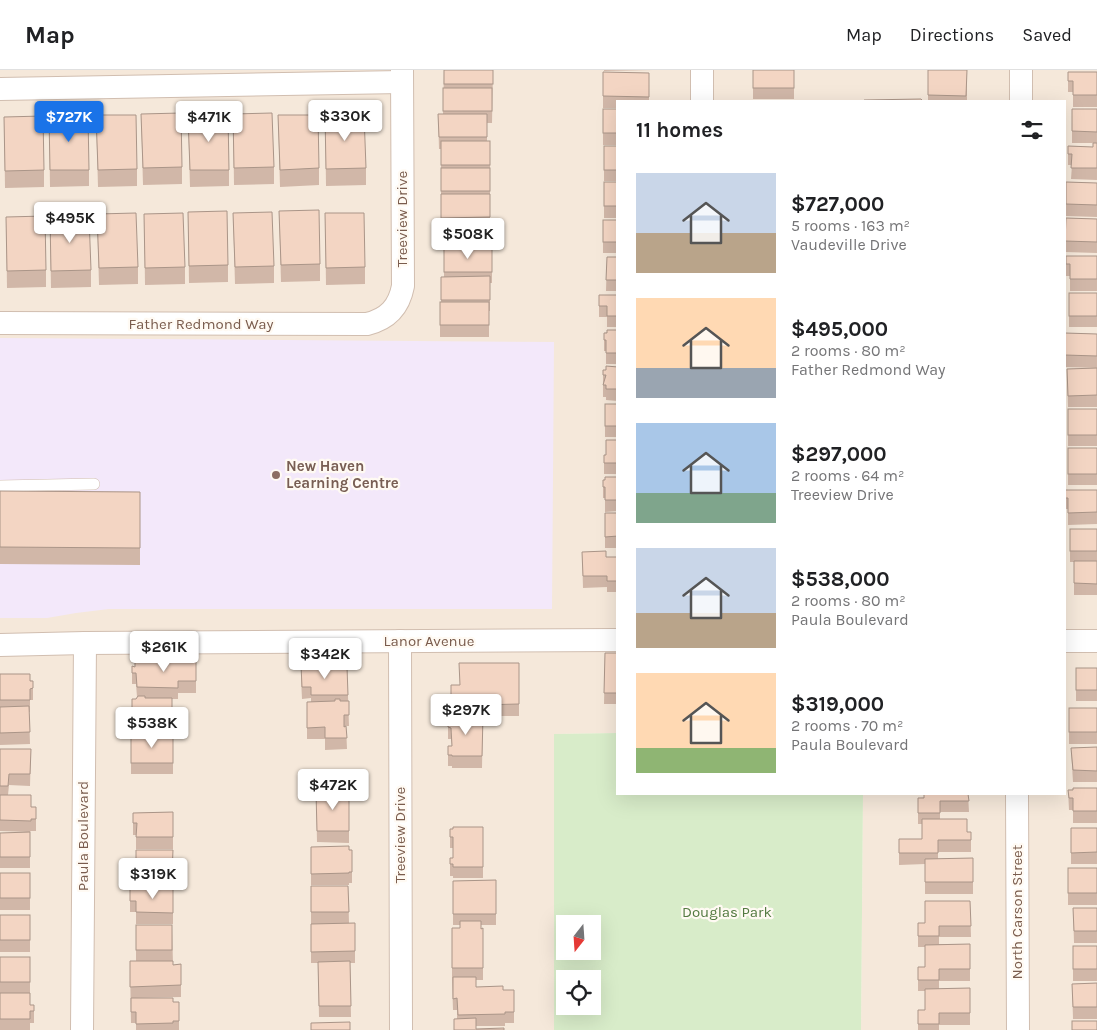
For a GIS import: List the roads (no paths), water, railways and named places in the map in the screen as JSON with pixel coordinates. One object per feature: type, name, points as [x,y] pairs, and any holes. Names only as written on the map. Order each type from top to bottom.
[{"type":"street","points":[[702,70],[702,100]]},
{"type":"street","points":[[1021,70],[1021,100]]},
{"type":"street","points":[[0,89],[402,76]]},
{"type":"street","name":"Treeview Drive","points":[[396,307],[401,297],[403,286],[402,76]]},
{"type":"street","name":"Father Redmond Way","points":[[0,324],[368,324],[383,318],[396,307]]},
{"type":"street","name":"Lanor Avenue","points":[[0,645],[616,640]]},
{"type":"street","name":"Treeview Drive","points":[[400,641],[401,1030]]},
{"type":"street","points":[[1066,641],[1097,641]]},
{"type":"street","name":"Paula Boulevard","points":[[82,1030],[85,643]]},
{"type":"street","name":"North Carson Street","points":[[1017,795],[1018,1030]]},
{"type":"lane","points":[[0,486],[94,484]]},
{"type":"place","name":"New Haven Learning Centre","points":[[276,475]]},
{"type":"park label","name":"Douglas Park","points":[[727,912]]}]
